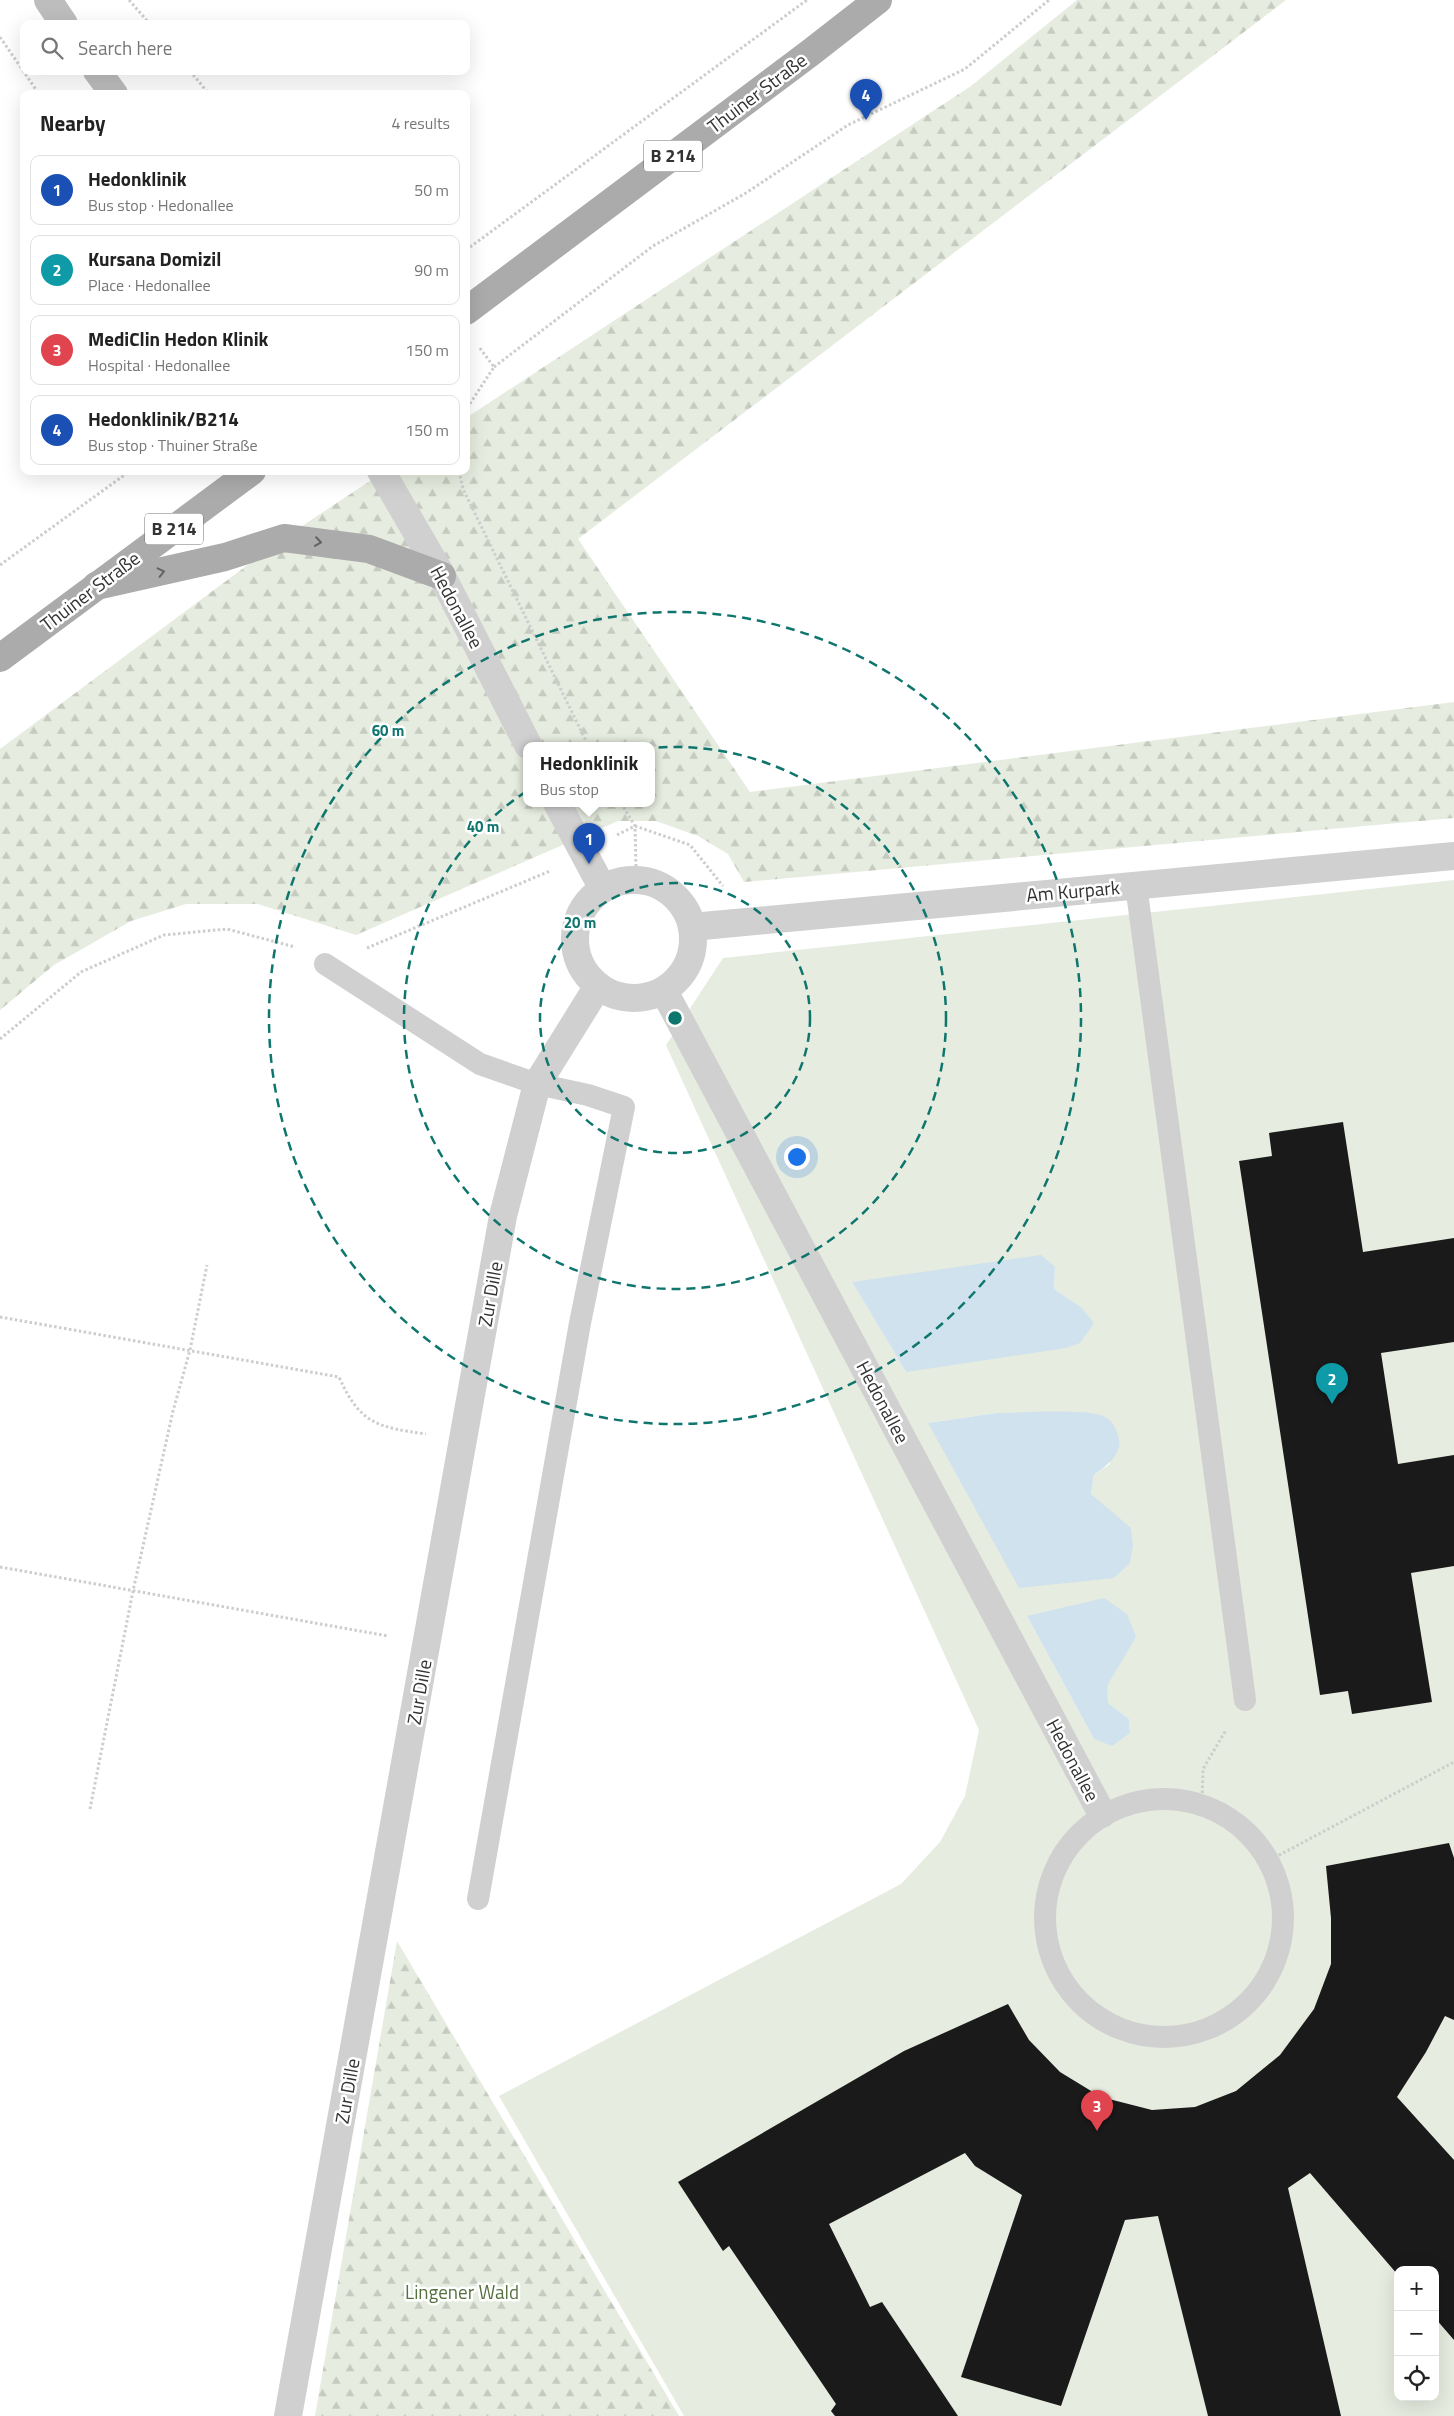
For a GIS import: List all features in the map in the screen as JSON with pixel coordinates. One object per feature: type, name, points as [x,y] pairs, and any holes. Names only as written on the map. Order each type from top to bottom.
[{"type":"main road","name":"Thuiner Straße","points":[[470,308],[810,54],[878,0]]},
{"type":"main road","name":"Thuiner Straße","points":[[0,658],[247,475]]},
{"type":"main road","points":[[96,586],[224,557],[284,538],[369,549],[442,576]]},
{"type":"street","points":[[48,0],[61,20]]},
{"type":"street","points":[[100,75],[111,90]]},
{"type":"street","name":"Hedonallee","points":[[383,475],[442,576],[526,742]]},
{"type":"street","points":[[559,807],[603,889]]},
{"type":"street","name":"Am Kurpark","points":[[692,927],[1454,856]]},
{"type":"street","points":[[637,880],[672,893],[685,907],[692,927],[692,951],[684,973],[664,991],[641,998],[619,996],[598,986],[584,968],[577,948],[575,927],[583,908],[592,895],[620,881],[637,880]]},
{"type":"street","name":"Zur Dille","points":[[288,2416],[428,1644],[503,1216],[537,1084],[598,986]]},
{"type":"street","name":"Hedonallee","points":[[664,991],[1102,1814]]},
{"type":"lane","points":[[1136,885],[1244,1700]]},
{"type":"lane","points":[[325,964],[480,1064],[537,1084],[588,1095],[624,1106],[580,1323],[478,1899]]},
{"type":"lane","points":[[1152,1798],[1202,1803],[1239,1823],[1270,1860],[1282,1900],[1282,1938],[1264,1983],[1235,2014],[1201,2032],[1154,2038],[1110,2026],[1064,1986],[1048,1949],[1044,1900],[1062,1854],[1102,1814],[1152,1798]]},
{"type":"path","points":[[130,0],[147,20]]},
{"type":"path","points":[[470,247],[807,0]]},
{"type":"path","points":[[470,404],[494,367],[653,246],[746,193],[848,125],[965,69],[1049,0]]},
{"type":"path","points":[[0,37],[20,66]]},
{"type":"path","points":[[26,75],[36,90]]},
{"type":"path","points":[[193,75],[206,90]]},
{"type":"path","points":[[478,345],[494,367]]},
{"type":"path","points":[[0,564],[124,475]]},
{"type":"path","points":[[460,475],[463,488],[587,742]]},
{"type":"path","points":[[623,807],[635,826],[637,880]]},
{"type":"path","points":[[0,1038],[81,972],[164,935],[227,929],[291,945],[325,964],[549,872],[582,852],[635,826]]},
{"type":"path","points":[[90,1809],[133,1591],[173,1411],[190,1350],[207,1265]]},
{"type":"path","points":[[0,1318],[339,1377],[353,1406],[370,1421],[391,1429],[464,1440]]},
{"type":"path","points":[[0,1567],[428,1644]]},
{"type":"path","points":[[1202,1803],[1203,1769],[1244,1700]]},
{"type":"path","points":[[1270,1860],[1454,1762]]},
{"type":"green space","points":[[1077,0],[1286,0],[578,539],[750,792],[1454,702],[1454,818],[744,882],[728,854],[698,836],[656,821],[618,821],[356,935],[258,904],[186,904],[131,921],[54,965],[0,1010],[0,749],[284,538],[379,475],[470,475],[470,415],[971,86]]},
{"type":"green space","points":[[1454,880],[1454,2416],[684,2416],[499,2096],[901,1884],[940,1842],[965,1796],[979,1730],[666,1045],[723,958]],"holes":[[[1055,1267],[1054,1289],[1081,1307],[906,1372],[852,1282]],[[996,1413],[1086,1413],[1104,1417],[1110,1464],[1094,1475],[1091,1495],[1107,1510],[928,1423]],[[1027,1616],[1136,1637],[1106,1686],[1108,1703],[1129,1719],[1130,1733],[1094,1739]]]},
{"type":"green space","name":"Lingener Wald","points":[[397,1941],[679,2416],[315,2416]]},
{"type":"water","points":[[1041,1255],[1055,1267],[1054,1289],[1081,1307],[1094,1323],[1080,1343],[1066,1348],[906,1372],[852,1282]]},
{"type":"water","points":[[1053,1412],[1097,1414],[1105,1417],[1113,1424],[1119,1439],[1118,1450],[1112,1460],[1094,1475],[1091,1494],[1131,1528],[1133,1546],[1130,1563],[1114,1578],[1019,1588],[928,1423],[996,1413]]},
{"type":"water","points":[[1104,1598],[1127,1614],[1136,1637],[1107,1686],[1108,1703],[1129,1719],[1130,1733],[1112,1746],[1094,1739],[1027,1616]]},
{"type":"building","points":[[1343,1122],[1363,1252],[1454,1238],[1454,1342],[1381,1353],[1398,1464],[1454,1455],[1454,1566],[1411,1573],[1432,1702],[1352,1714],[1348,1691],[1320,1695],[1239,1161],[1272,1156],[1269,1133]]},
{"type":"building","points":[[1449,1843],[1454,1858],[1454,2020],[1445,2016],[1426,2052],[1397,2097],[1454,2160],[1454,2340],[1439,2323],[1439,2266],[1394,2266],[1394,2270],[1310,2173],[1288,2188],[1341,2416],[1208,2416],[1158,2216],[1125,2220],[1061,2406],[961,2377],[1022,2195],[975,2166],[965,2153],[829,2224],[870,2307],[882,2302],[958,2416],[835,2416],[831,2411],[836,2404],[729,2246],[723,2251],[678,2182],[904,2051],[1008,2004],[1029,2040],[1060,2072],[1101,2097],[1152,2110],[1195,2107],[1236,2091],[1280,2055],[1314,2009],[1331,1964],[1331,1918],[1326,1866]]},
{"type":"place","name":"Hedonklinik/B214","points":[[866,120]]},
{"type":"place","name":"Hedonklinik","points":[[589,864]]},
{"type":"place","name":"Kursana Domizil","points":[[1332,1404]]},
{"type":"place","name":"MediClin Hedon Klinik","points":[[1097,2131]]}]
